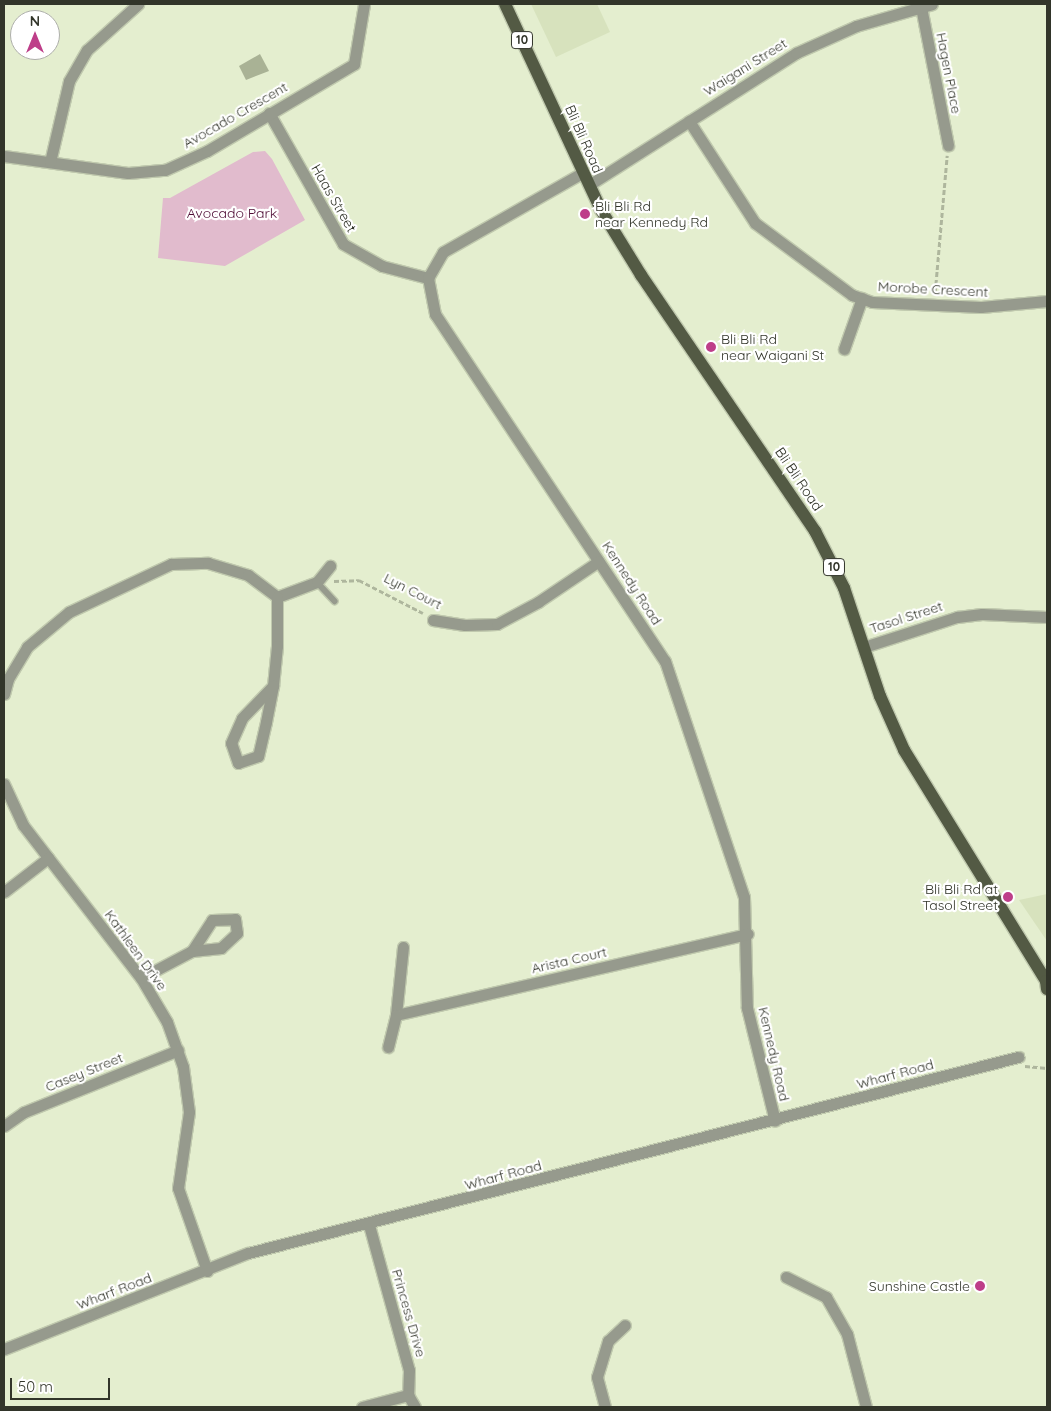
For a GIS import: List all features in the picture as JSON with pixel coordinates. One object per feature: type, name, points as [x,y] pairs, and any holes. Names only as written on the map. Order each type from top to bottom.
[{"type":"main road","name":"Bli Bli Road","points":[[505,4],[582,174],[641,275],[815,531],[844,588],[892,726],[913,767],[1047,984]]},
{"type":"street","points":[[50,162],[69,81],[86,50],[138,4]]},
{"type":"street","name":"Avocado Crescent","points":[[4,156],[128,173],[166,170],[207,152],[269,113],[354,64],[364,4]]},
{"type":"street","name":"Waigani Street","points":[[589,186],[688,121],[804,49],[856,26],[927,5]]},
{"type":"street","name":"Hagen Place","points":[[927,5],[948,144]]},
{"type":"street","name":"Haas Street","points":[[269,113],[343,244],[382,266],[428,278]]},
{"type":"street","name":"Morobe Crescent","points":[[688,121],[755,223],[842,289],[862,298],[934,305],[1005,306],[1047,301]]},
{"type":"street","points":[[428,278],[443,252],[582,174]]},
{"type":"street","name":"Kennedy Road","points":[[428,278],[435,314],[665,661],[744,897],[748,934],[747,1008],[775,1120]]},
{"type":"street","points":[[844,349],[862,298]]},
{"type":"street","name":"Lyn Court","points":[[433,620],[466,625],[497,624],[538,602],[599,561]]},
{"type":"street","points":[[4,694],[8,679],[27,647],[68,612],[171,564],[208,563],[248,575],[277,597]]},
{"type":"street","points":[[277,597],[317,582],[330,566]]},
{"type":"street","points":[[273,686],[242,718],[231,743],[238,763],[258,756],[273,686],[277,597]]},
{"type":"street","name":"Tasol Street","points":[[864,647],[957,617],[982,614],[1047,617]]},
{"type":"street","name":"Kathleen Drive","points":[[4,784],[23,825],[141,978],[167,1022],[184,1067],[189,1112],[178,1188],[207,1271]]},
{"type":"street","points":[[4,892],[48,858]]},
{"type":"street","name":"Arista Court","points":[[396,1015],[748,934]]},
{"type":"street","points":[[388,1047],[396,1015],[403,947]]},
{"type":"street","points":[[141,978],[192,951]]},
{"type":"street","name":"Casey Street","points":[[4,1126],[24,1112],[178,1050]]},
{"type":"street","name":"Wharf Road","points":[[4,1349],[248,1254],[369,1225],[1018,1057]]},
{"type":"street","name":"Princess Drive","points":[[369,1225],[409,1370],[408,1395]]},
{"type":"street","points":[[786,1277],[826,1297],[847,1334],[866,1407]]},
{"type":"street","points":[[604,1407],[597,1377],[608,1341],[625,1325]]},
{"type":"street","points":[[362,1407],[408,1395],[415,1407]]},
{"type":"lane","points":[[317,582],[334,601]]},
{"type":"path","points":[[934,305],[948,144]]},
{"type":"path","name":"Lyn Court","points":[[317,582],[359,580],[433,620]]},
{"type":"path","points":[[1018,1057],[1025,1066],[1047,1068]]},
{"type":"shaded area","points":[[531,4],[597,4],[610,32],[556,57]]},
{"type":"shaded area","points":[[1047,894],[1047,941],[1019,900]]},
{"type":"green space","name":"Avocado Park","points":[[265,151],[272,159],[305,220],[225,266],[158,258],[163,198],[170,198],[253,152]]},
{"type":"building","points":[[260,54],[269,71],[246,80],[239,66]]},
{"type":"place","name":"Bli Bli Rd near Kennedy Rd","points":[[585,214]]},
{"type":"place","name":"Bli Bli Rd near Waigani St","points":[[711,347]]},
{"type":"place","name":"Bli Bli Rd at Tasol Street","points":[[1008,897]]},
{"type":"place","name":"Sunshine Castle","points":[[980,1286]]}]
